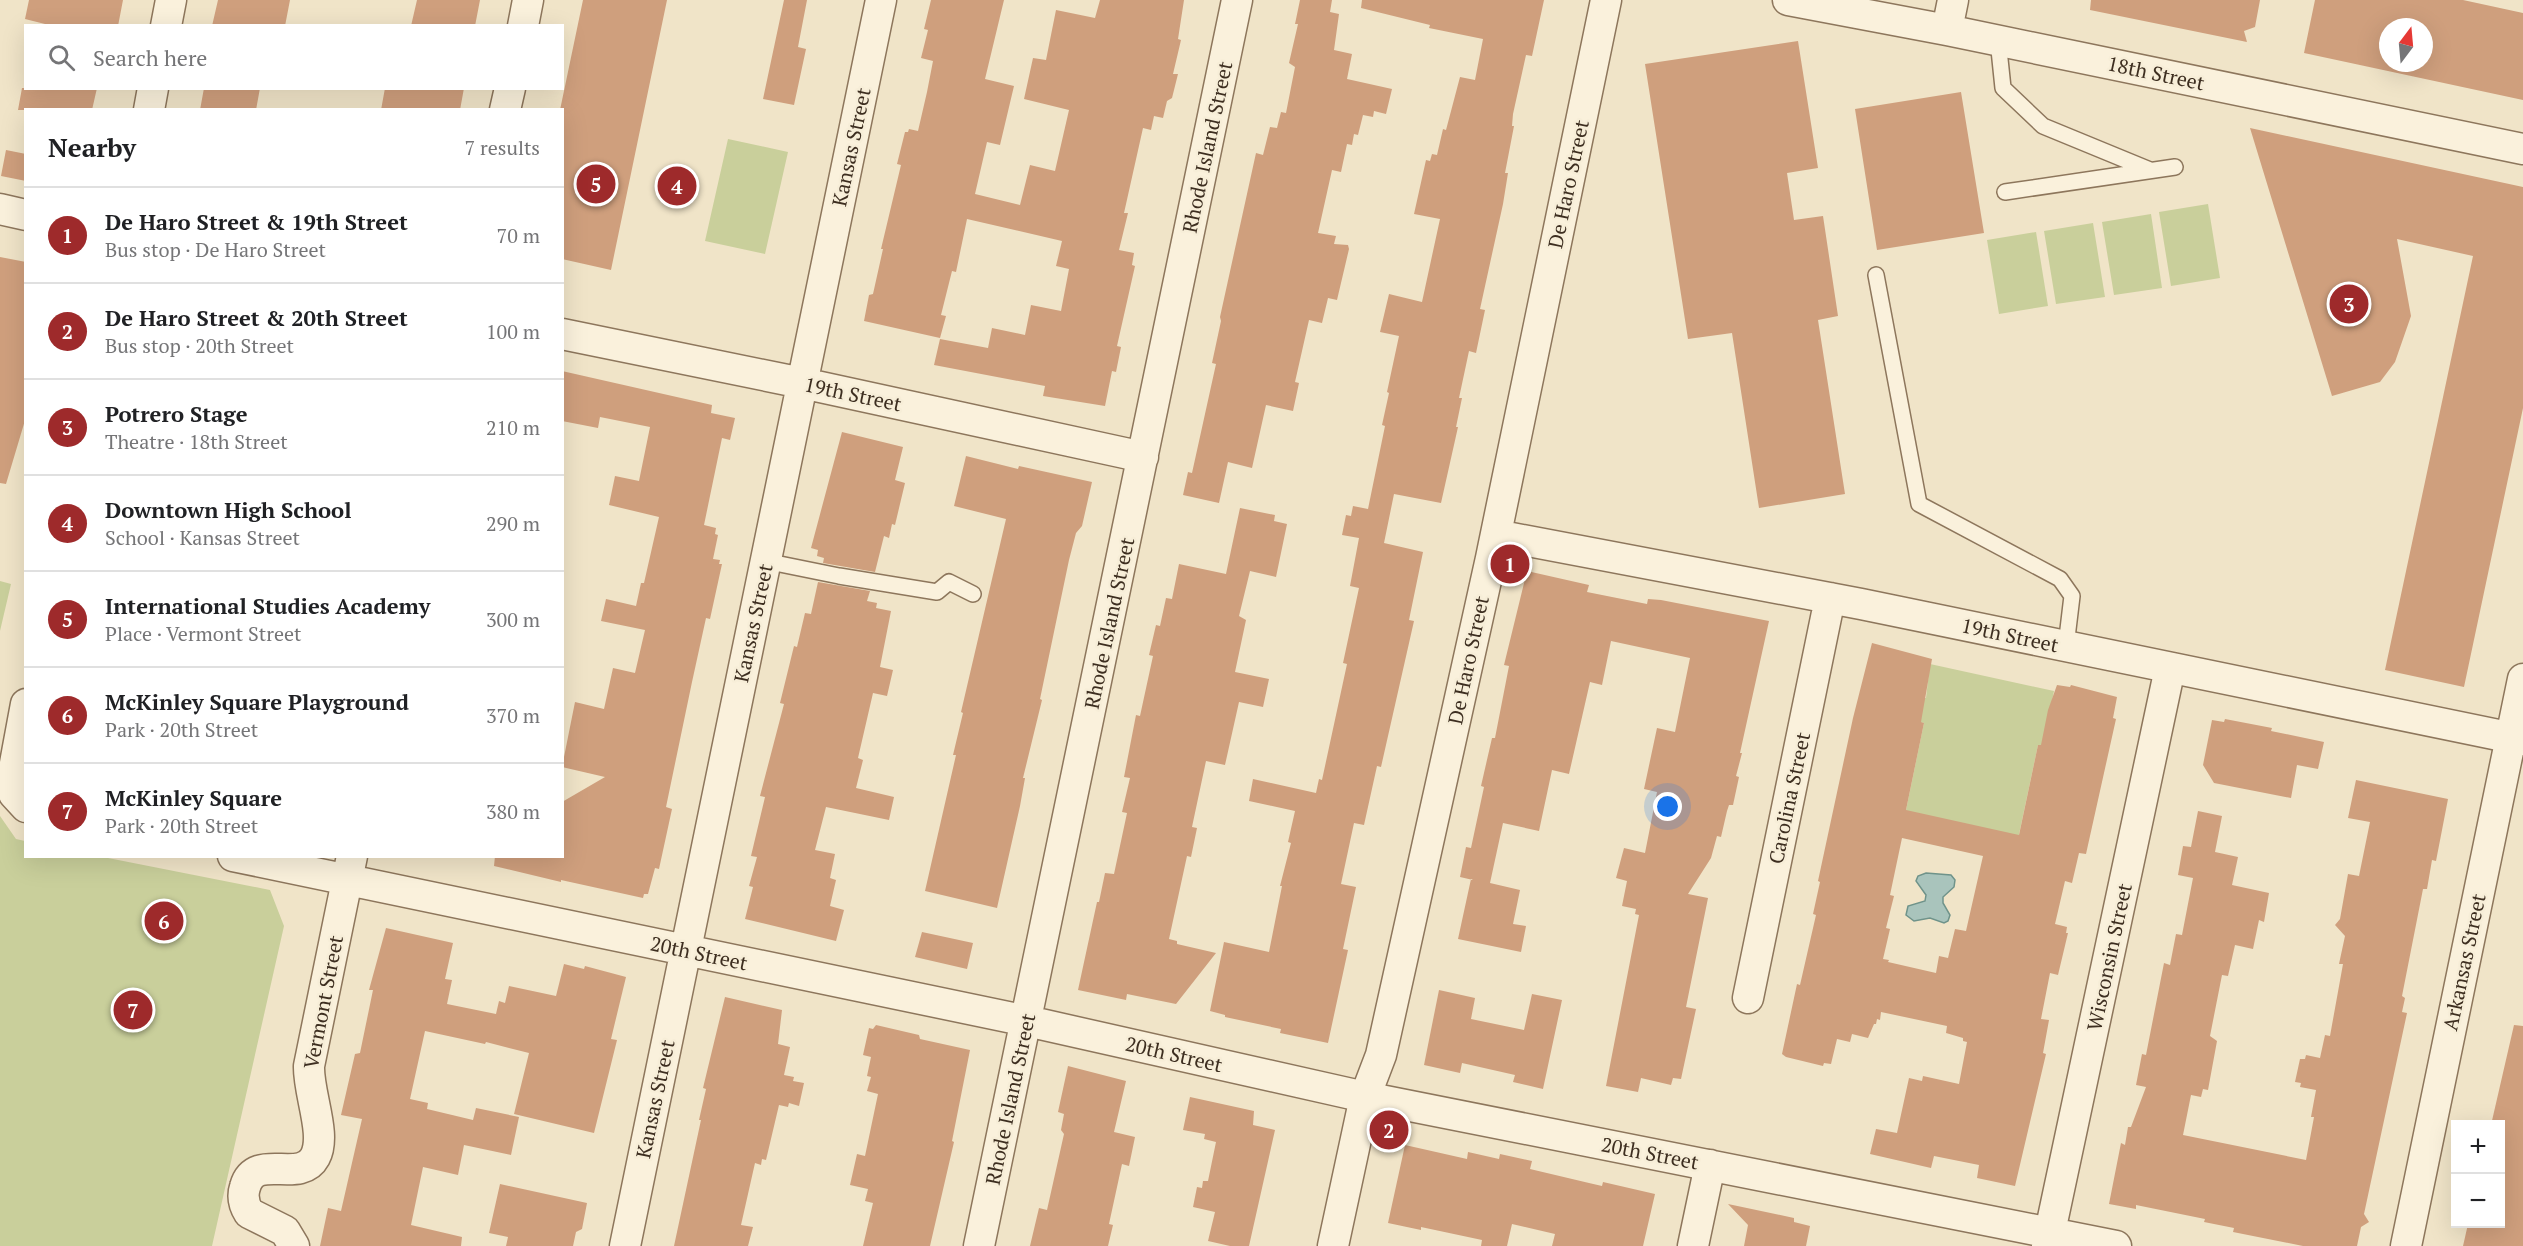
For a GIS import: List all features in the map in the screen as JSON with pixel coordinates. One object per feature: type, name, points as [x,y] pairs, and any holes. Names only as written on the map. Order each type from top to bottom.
[{"type":"street","points":[[166,24],[171,0]]},
{"type":"street","points":[[523,24],[528,0]]},
{"type":"street","name":"Kansas Street","points":[[624,1246],[881,0]]},
{"type":"street","name":"Rhode Island Street","points":[[979,1246],[1237,0]]},
{"type":"street","name":"De Haro Street","points":[[1333,1246],[1365,1097],[1381,1055],[1496,535],[1606,0]]},
{"type":"street","name":"18th Street","points":[[1788,0],[1998,40],[2523,149]]},
{"type":"street","points":[[1947,30],[1953,0]]},
{"type":"street","points":[[148,108],[153,90]]},
{"type":"street","points":[[505,108],[510,90]]},
{"type":"street","points":[[0,209],[24,215]]},
{"type":"street","name":"19th Street","points":[[564,334],[1143,456]]},
{"type":"street","name":"19th Street","points":[[1496,535],[1830,598],[2517,739]]},
{"type":"street","name":"Carolina Street","points":[[1748,998],[1830,598]]},
{"type":"street","name":"Wisconsin Street","points":[[2049,1239],[2170,668]]},
{"type":"street","name":"Arkansas Street","points":[[2406,1246],[2517,739],[2523,679]]},
{"type":"street","points":[[23,805],[11,785],[11,775],[24,713]]},
{"type":"street","name":"20th Street","points":[[252,858],[349,868],[685,951],[1027,1021],[1365,1097],[1710,1165],[2049,1239],[2116,1246]]},
{"type":"street","name":"Vermont Street","points":[[294,1246],[285,1231],[249,1213],[245,1207],[244,1189],[249,1177],[259,1169],[305,1167],[314,1159],[318,1147],[319,1134],[310,1089],[309,1066],[349,868]]},
{"type":"street","points":[[1694,1246],[1710,1165]]},
{"type":"lane","points":[[1998,40],[2003,88],[2043,126],[2150,170]]},
{"type":"lane","points":[[2005,192],[2175,167]]},
{"type":"lane","points":[[1876,274],[1919,504],[2060,579],[2072,596],[2066,646]]},
{"type":"lane","points":[[765,561],[937,592],[949,582],[974,594]]},
{"type":"green space","points":[[728,139],[788,152],[765,254],[705,241]]},
{"type":"green space","points":[[2208,204],[2220,278],[2171,286],[2159,212]]},
{"type":"green space","points":[[2151,214],[2162,288],[2114,295],[2102,222]]},
{"type":"green space","points":[[2093,223],[2105,297],[2056,304],[2044,231]]},
{"type":"green space","points":[[2036,232],[2048,306],[1999,314],[1987,240]]},
{"type":"green space","points":[[0,581],[11,584],[0,631]]},
{"type":"green space","points":[[1930,664],[2054,691],[2043,746],[2038,745],[2018,839],[1905,815],[1924,723],[1917,721],[1923,698],[1926,698]]},
{"type":"green space","points":[[0,816],[16,839],[24,841],[24,858],[108,858],[270,890],[284,926],[212,1246],[0,1246]]},
{"type":"water","points":[[1926,873],[1951,875],[1955,880],[1954,887],[1943,897],[1943,903],[1950,915],[1948,921],[1944,923],[1930,918],[1914,921],[1906,915],[1908,906],[1925,901],[1926,895],[1916,881],[1918,876]]},
{"type":"building","points":[[29,0],[123,0],[118,24],[45,24],[25,19]]},
{"type":"building","points":[[218,0],[290,0],[285,24],[212,24]]},
{"type":"building","points":[[417,0],[480,0],[475,24],[411,24]]},
{"type":"building","points":[[583,0],[667,0],[611,270],[564,259],[564,108],[560,108]]},
{"type":"building","points":[[784,0],[807,0],[798,47],[806,49],[794,105],[763,99]]},
{"type":"building","points":[[931,0],[1004,0],[985,79],[1014,86],[1000,145],[987,142],[975,194],[1020,205],[1030,165],[1055,171],[1069,110],[1024,99],[1033,58],[1046,60],[1056,10],[1095,18],[1100,0],[1184,0],[1178,39],[1181,40],[1173,74],[1178,74],[1172,98],[1167,101],[1163,118],[1154,116],[1151,130],[1143,128],[1124,213],[1128,213],[1119,250],[1134,253],[1132,265],[1135,266],[1117,346],[1121,347],[1116,372],[1112,371],[1105,406],[1043,396],[1045,386],[934,365],[940,339],[988,348],[992,328],[1025,335],[1031,305],[1061,311],[1069,269],[1056,266],[1062,241],[967,219],[956,272],[952,271],[941,315],[946,316],[940,338],[864,321],[869,295],[873,294],[883,249],[881,249],[901,165],[897,164],[905,132],[909,129],[918,131],[927,92],[933,61],[921,58],[928,30],[924,29]]},
{"type":"building","points":[[1300,0],[1332,0],[1330,12],[1339,14],[1334,50],[1352,54],[1347,79],[1392,89],[1386,114],[1374,111],[1373,117],[1363,115],[1358,135],[1354,134],[1352,145],[1347,144],[1341,172],[1332,170],[1318,233],[1336,236],[1334,244],[1348,245],[1349,249],[1337,300],[1328,298],[1322,323],[1309,320],[1295,382],[1299,383],[1293,411],[1266,405],[1252,468],[1228,462],[1219,503],[1183,495],[1188,472],[1192,473],[1216,364],[1212,363],[1220,317],[1256,153],[1263,155],[1270,127],[1277,128],[1281,112],[1286,113],[1295,67],[1289,63],[1298,24],[1295,24]]},
{"type":"building","points":[[1362,0],[1544,0],[1532,56],[1526,55],[1513,114],[1512,126],[1514,126],[1505,173],[1508,173],[1503,204],[1480,309],[1485,310],[1476,353],[1469,351],[1459,398],[1462,398],[1456,427],[1458,427],[1441,503],[1394,494],[1384,543],[1423,552],[1409,620],[1414,621],[1381,767],[1377,766],[1364,825],[1354,823],[1341,884],[1356,887],[1343,949],[1348,950],[1328,1043],[1280,1033],[1281,1029],[1225,1017],[1225,1015],[1210,1011],[1224,942],[1269,952],[1282,886],[1280,886],[1291,843],[1288,842],[1295,811],[1249,801],[1253,779],[1316,793],[1319,779],[1322,780],[1347,664],[1343,663],[1359,588],[1350,586],[1359,538],[1342,535],[1346,515],[1351,516],[1353,506],[1368,509],[1385,426],[1382,425],[1389,393],[1387,392],[1399,336],[1380,332],[1389,294],[1422,302],[1440,219],[1414,214],[1426,160],[1430,161],[1432,154],[1437,155],[1460,77],[1475,80],[1483,39],[1429,28],[1430,25],[1361,8]]},
{"type":"building","points":[[2091,0],[2260,0],[2255,27],[2244,31],[2247,42],[2090,10]]},
{"type":"building","points":[[2315,0],[2463,0],[2523,13],[2523,100],[2393,72],[2433,72],[2433,18],[2379,18],[2379,69],[2304,53]]},
{"type":"building","points":[[1798,41],[1818,168],[1787,173],[1794,220],[1823,216],[1838,316],[1818,320],[1845,494],[1759,508],[1732,333],[1688,339],[1645,64]]},
{"type":"building","points":[[22,88],[24,90],[97,90],[92,108],[24,108],[24,110],[18,110]]},
{"type":"building","points":[[204,90],[260,90],[256,108],[200,108]]},
{"type":"building","points":[[385,90],[464,90],[460,108],[381,108]]},
{"type":"building","points":[[1961,92],[1984,233],[1877,250],[1855,109]]},
{"type":"building","points":[[2250,128],[2523,187],[2523,408],[2464,687],[2385,670],[2473,256],[2397,239],[2411,316],[2395,362],[2380,382],[2332,396]]},
{"type":"building","points":[[6,150],[24,154],[24,181],[1,176]]},
{"type":"building","points":[[0,257],[24,262],[24,424],[6,484],[0,483]]},
{"type":"building","points":[[564,371],[712,405],[711,413],[735,418],[730,440],[722,438],[704,525],[716,528],[715,534],[718,535],[713,559],[720,560],[719,564],[722,564],[710,619],[706,618],[666,807],[672,809],[659,869],[655,868],[648,894],[644,894],[643,898],[494,866],[495,858],[564,858],[564,801],[605,777],[564,767],[575,702],[604,709],[613,668],[635,673],[645,630],[601,621],[606,599],[636,606],[641,583],[644,583],[659,517],[609,505],[615,476],[639,481],[650,427],[600,417],[598,428],[564,421]]},
{"type":"building","points":[[842,432],[903,447],[895,480],[905,483],[895,525],[892,524],[889,538],[884,536],[875,572],[823,563],[824,558],[817,556],[818,550],[811,548]]},
{"type":"building","points":[[966,456],[1018,469],[1019,466],[1092,482],[1082,526],[1076,533],[1069,560],[1040,699],[1042,700],[1023,778],[1025,778],[1020,806],[997,908],[925,891],[956,755],[953,755],[963,713],[961,712],[1006,519],[954,506]]},
{"type":"building","points":[[1240,508],[1275,515],[1274,521],[1287,524],[1276,577],[1250,571],[1239,616],[1246,620],[1235,672],[1269,679],[1263,707],[1239,702],[1225,765],[1206,761],[1192,827],[1197,828],[1191,857],[1187,856],[1169,939],[1177,941],[1177,944],[1216,953],[1176,1004],[1127,994],[1126,1000],[1078,990],[1105,873],[1114,874],[1127,813],[1122,812],[1130,778],[1124,777],[1136,715],[1140,716],[1153,656],[1149,655],[1156,625],[1160,626],[1166,598],[1172,599],[1179,564],[1226,574]]},
{"type":"building","points":[[1527,571],[1589,585],[1587,592],[1647,604],[1648,599],[1661,600],[1769,621],[1740,753],[1742,753],[1736,776],[1739,777],[1733,805],[1729,805],[1721,837],[1717,836],[1711,858],[1688,894],[1708,898],[1686,1007],[1696,1009],[1681,1079],[1673,1078],[1671,1085],[1641,1078],[1638,1092],[1606,1086],[1639,915],[1635,914],[1636,909],[1622,906],[1627,881],[1616,878],[1624,848],[1645,853],[1657,792],[1644,789],[1657,728],[1675,732],[1690,658],[1611,641],[1602,685],[1590,682],[1569,774],[1552,770],[1539,831],[1503,823],[1490,883],[1520,890],[1513,924],[1526,926],[1521,952],[1458,939],[1471,880],[1460,877],[1466,847],[1471,848],[1484,787],[1481,786],[1492,738],[1495,738],[1509,666],[1504,665]]},
{"type":"building","points":[[818,582],[870,591],[867,601],[877,603],[876,608],[891,611],[880,667],[893,670],[887,696],[873,693],[858,758],[863,760],[856,788],[894,797],[889,820],[826,807],[815,850],[835,854],[830,878],[836,880],[830,906],[844,910],[836,941],[745,919],[753,887],[749,886],[757,857],[751,856],[765,797],[760,796],[784,704],[780,703],[794,646],[797,647],[805,613],[811,614]]},
{"type":"building","points":[[1872,643],[1932,659],[1921,722],[1924,723],[1906,810],[2019,835],[2038,745],[2041,745],[2048,710],[2057,685],[2070,687],[2071,685],[2117,697],[2113,718],[2116,719],[2086,854],[2079,853],[2072,883],[2065,881],[2055,924],[2067,927],[2066,933],[2068,933],[2058,975],[2050,973],[2041,1019],[2049,1020],[2043,1053],[2046,1054],[2015,1186],[1977,1178],[1979,1165],[1934,1156],[1931,1168],[1870,1154],[1876,1129],[1897,1133],[1909,1078],[1922,1081],[1923,1076],[1959,1084],[1967,1042],[1963,1041],[1963,1038],[1946,1033],[1947,1026],[1881,1012],[1880,1020],[1877,1019],[1868,1038],[1852,1034],[1850,1042],[1837,1039],[1831,1064],[1824,1063],[1823,1066],[1782,1054],[1797,984],[1800,985],[1816,915],[1813,914],[1820,882],[1818,881],[1853,718]],"holes":[[[1902,838],[1983,856],[1966,931],[1955,929],[1948,958],[1939,956],[1936,973],[1883,959],[1890,929],[1886,928],[1894,896],[1890,895]]]},
{"type":"building","points":[[2225,719],[2272,728],[2271,731],[2324,742],[2318,769],[2297,765],[2291,798],[2214,783],[2203,765],[2212,720],[2224,722]]},
{"type":"building","points":[[2356,780],[2448,799],[2436,861],[2432,860],[2427,889],[2423,889],[2402,996],[2405,998],[2402,1012],[2407,1013],[2364,1214],[2369,1222],[2361,1227],[2357,1246],[2303,1246],[2233,1232],[2234,1228],[2204,1222],[2205,1219],[2136,1205],[2136,1209],[2109,1204],[2121,1143],[2125,1145],[2128,1127],[2131,1127],[2146,1087],[2136,1085],[2142,1054],[2146,1055],[2164,963],[2170,965],[2176,934],[2182,935],[2193,878],[2178,875],[2183,846],[2191,847],[2198,811],[2222,816],[2215,852],[2238,857],[2232,885],[2269,893],[2264,922],[2259,920],[2253,949],[2235,945],[2228,976],[2222,975],[2210,1036],[2217,1041],[2208,1090],[2203,1089],[2201,1097],[2191,1095],[2183,1135],[2306,1160],[2314,1117],[2311,1117],[2316,1090],[2300,1087],[2301,1083],[2295,1082],[2300,1059],[2305,1059],[2306,1055],[2320,1058],[2325,1035],[2330,1036],[2343,964],[2339,964],[2345,936],[2335,925],[2340,919],[2348,874],[2359,876],[2370,822],[2348,818]]},
{"type":"building","points":[[386,928],[453,943],[445,979],[452,980],[447,1004],[496,1014],[499,1001],[505,1003],[509,986],[556,996],[564,964],[584,969],[585,966],[626,977],[611,1039],[617,1040],[594,1133],[514,1114],[529,1053],[486,1042],[485,1044],[425,1031],[410,1099],[428,1103],[427,1109],[473,1120],[476,1108],[519,1117],[511,1155],[464,1145],[458,1175],[423,1167],[411,1225],[462,1237],[461,1246],[320,1246],[328,1208],[341,1211],[362,1119],[341,1115],[355,1054],[360,1053],[373,990],[369,990]]},
{"type":"building","points":[[922,932],[973,943],[967,969],[915,957]]},
{"type":"building","points":[[1439,990],[1475,998],[1471,1019],[1524,1030],[1532,994],[1562,1000],[1543,1089],[1513,1082],[1515,1075],[1462,1063],[1460,1073],[1424,1065]]},
{"type":"building","points":[[725,997],[782,1010],[778,1044],[790,1047],[784,1075],[794,1077],[793,1081],[804,1083],[799,1106],[789,1103],[788,1107],[779,1105],[766,1160],[762,1159],[761,1165],[755,1163],[741,1225],[753,1227],[748,1246],[674,1246],[701,1120],[699,1120],[706,1089],[703,1088]]},
{"type":"building","points":[[876,1025],[919,1035],[920,1039],[970,1050],[952,1141],[954,1142],[930,1246],[863,1246],[873,1203],[865,1201],[868,1189],[850,1185],[857,1154],[865,1156],[878,1094],[867,1091],[871,1077],[867,1076],[871,1057],[863,1055],[869,1028],[873,1029]]},
{"type":"building","points":[[2514,1025],[2523,1026],[2523,1246],[2463,1246],[2467,1228],[2505,1228],[2505,1120],[2492,1120]]},
{"type":"building","points":[[1068,1066],[1126,1081],[1114,1132],[1135,1137],[1129,1166],[1122,1164],[1109,1224],[1113,1225],[1108,1246],[1030,1246],[1039,1208],[1047,1210],[1064,1134],[1061,1130],[1064,1114],[1058,1112]]},
{"type":"building","points":[[1190,1097],[1254,1111],[1253,1125],[1275,1130],[1249,1246],[1230,1246],[1208,1241],[1215,1212],[1193,1207],[1197,1187],[1202,1188],[1203,1181],[1208,1181],[1216,1142],[1204,1139],[1205,1134],[1183,1130]]},
{"type":"building","points":[[1405,1145],[1467,1159],[1468,1152],[1499,1159],[1500,1154],[1532,1161],[1530,1169],[1602,1186],[1603,1182],[1655,1194],[1643,1246],[1552,1246],[1555,1234],[1512,1224],[1507,1246],[1481,1246],[1482,1240],[1421,1227],[1421,1230],[1388,1223]]},
{"type":"building","points":[[500,1184],[587,1203],[582,1229],[576,1232],[573,1246],[506,1246],[508,1237],[489,1233]]},
{"type":"building","points":[[1728,1204],[1794,1218],[1794,1222],[1810,1226],[1806,1246],[1744,1246],[1748,1225]]},
{"type":"place","name":"International Studies Academy","points":[[596,184]]},
{"type":"place","name":"Downtown High School","points":[[677,186]]},
{"type":"place","name":"Potrero Stage","points":[[2349,304]]},
{"type":"place","name":"De Haro Street & 19th Street","points":[[1510,564]]},
{"type":"place","name":"McKinley Square Playground","points":[[164,921]]},
{"type":"place","name":"McKinley Square","points":[[133,1010]]},
{"type":"place","name":"De Haro Street & 20th Street","points":[[1389,1130]]}]
